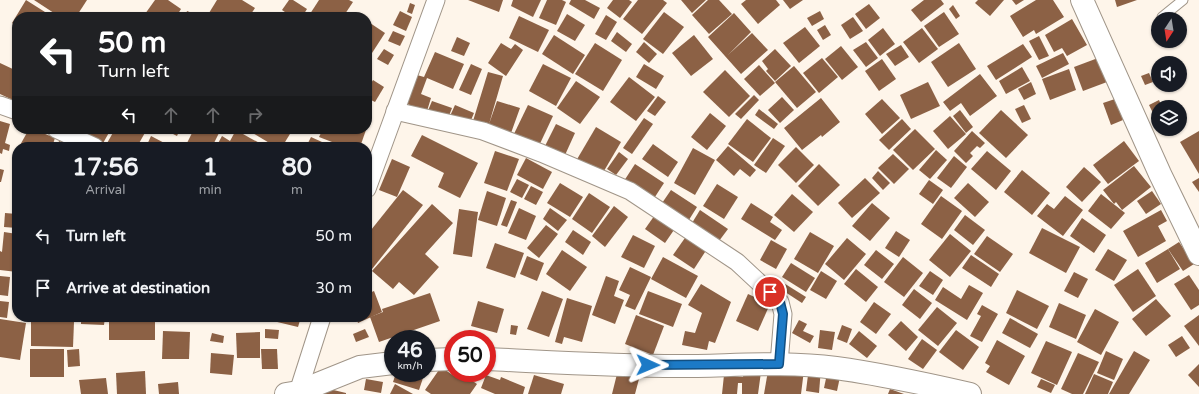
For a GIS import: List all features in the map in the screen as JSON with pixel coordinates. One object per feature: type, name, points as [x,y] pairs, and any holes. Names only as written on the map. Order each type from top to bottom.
[{"type":"main road","points":[[1082,0],[1160,174],[1199,254]]},
{"type":"main road","points":[[496,359],[680,366],[779,364],[835,368],[889,376],[943,391],[970,394]]},
{"type":"main road","points":[[294,393],[360,366],[384,364]]},
{"type":"street","points":[[372,175],[395,111],[430,3]]},
{"type":"street","points":[[0,104],[12,109]]},
{"type":"street","points":[[395,111],[483,131],[541,153],[630,191],[737,262],[780,302],[783,314],[779,364]]},
{"type":"street","points":[[67,134],[84,142]]},
{"type":"street","points":[[294,393],[320,322]]},
{"type":"lane","points":[[1168,12],[1183,0]]},
{"type":"building","points":[[26,0],[45,12],[19,12]]},
{"type":"building","points":[[34,0],[87,0],[79,12],[52,12]]},
{"type":"building","points":[[155,0],[168,0],[181,9],[179,12],[146,12]]},
{"type":"building","points":[[217,0],[242,0],[255,8],[252,12],[210,12]]},
{"type":"building","points":[[289,0],[293,0],[307,9],[305,12],[285,12],[282,10]]},
{"type":"building","points":[[319,0],[349,0],[353,2],[346,12],[311,12]]},
{"type":"building","points":[[468,0],[503,0],[499,12]]},
{"type":"building","points":[[513,0],[541,0],[533,17],[511,6]]},
{"type":"building","points":[[547,0],[562,0],[566,2],[556,25],[539,18]]},
{"type":"building","points":[[571,0],[585,0],[600,8],[594,19],[569,4]]},
{"type":"building","points":[[613,0],[629,0],[632,2],[620,18],[607,8]]},
{"type":"building","points":[[638,0],[663,0],[667,3],[642,34],[623,19]]},
{"type":"building","points":[[681,0],[706,0],[692,13]]},
{"type":"building","points":[[708,0],[719,0],[732,14],[709,34],[692,15]]},
{"type":"building","points":[[746,0],[776,0],[780,5],[758,24],[741,4]]},
{"type":"building","points":[[783,0],[803,0],[790,9]]},
{"type":"building","points":[[924,0],[941,0],[944,4],[921,22],[911,10]]},
{"type":"building","points":[[978,0],[1004,0],[990,16],[975,3]]},
{"type":"building","points":[[1012,0],[1024,0],[1016,5]]},
{"type":"building","points":[[1036,0],[1053,0],[1064,17],[1036,34],[1034,30],[1023,37],[1010,16]]},
{"type":"building","points":[[1115,0],[1137,0],[1117,7]]},
{"type":"building","points":[[410,3],[415,5],[412,14],[407,12]]},
{"type":"building","points":[[869,4],[880,18],[866,29],[855,14]]},
{"type":"building","points":[[953,5],[960,16],[956,19],[949,9]]},
{"type":"building","points":[[400,11],[412,17],[406,31],[393,25]]},
{"type":"building","points":[[820,11],[824,19],[812,26],[807,18]]},
{"type":"building","points":[[664,12],[684,27],[663,54],[643,39]]},
{"type":"building","points":[[944,12],[959,34],[939,47],[924,26]]},
{"type":"building","points":[[734,13],[751,32],[728,55],[752,33],[768,50],[741,74],[708,37]]},
{"type":"building","points":[[567,14],[585,25],[575,41],[557,31]]},
{"type":"building","points":[[606,15],[617,22],[606,40],[595,34]]},
{"type":"building","points":[[519,16],[549,30],[538,52],[509,38]]},
{"type":"building","points":[[853,17],[863,31],[850,39],[841,25]]},
{"type":"building","points":[[1072,19],[1087,45],[1067,56],[1062,48],[1054,52],[1045,35]]},
{"type":"building","points":[[372,24],[385,33],[372,53]]},
{"type":"building","points":[[825,25],[831,35],[823,40],[817,30]]},
{"type":"building","points":[[805,27],[820,46],[799,63],[783,43]]},
{"type":"building","points":[[883,28],[895,44],[880,56],[868,40]]},
{"type":"building","points":[[922,28],[938,49],[919,63],[903,42]]},
{"type":"building","points":[[393,31],[405,36],[400,46],[388,41]]},
{"type":"building","points":[[617,32],[632,44],[626,52],[611,41]]},
{"type":"building","points":[[554,35],[585,55],[573,74],[542,54]]},
{"type":"building","points":[[694,35],[713,59],[691,76],[672,53]]},
{"type":"building","points":[[1039,36],[1049,56],[1039,60],[1029,41]]},
{"type":"building","points":[[457,37],[470,43],[464,56],[451,51]]},
{"type":"building","points":[[644,42],[657,54],[649,63],[636,52]]},
{"type":"building","points":[[866,42],[878,58],[866,67],[853,50]]},
{"type":"building","points":[[501,43],[511,49],[515,44],[523,50],[506,76],[488,63]]},
{"type":"building","points":[[595,43],[622,60],[603,91],[575,74]]},
{"type":"building","points":[[959,43],[976,69],[948,87],[931,62]]},
{"type":"building","points":[[1023,44],[1032,57],[996,80],[987,66]]},
{"type":"building","points":[[901,45],[909,57],[895,66],[886,54]]},
{"type":"building","points":[[841,46],[858,67],[842,80],[825,59]]},
{"type":"building","points":[[384,49],[394,55],[388,65],[377,59]]},
{"type":"building","points":[[775,49],[791,66],[775,81],[766,71],[768,69],[762,61]]},
{"type":"building","points":[[435,52],[464,64],[453,89],[427,78],[421,94],[431,98],[427,111],[407,104],[417,75],[424,77]]},
{"type":"building","points":[[1063,53],[1069,64],[1042,78],[1036,66]]},
{"type":"building","points":[[822,58],[838,77],[819,93],[803,73]]},
{"type":"building","points":[[1098,58],[1107,82],[1083,91],[1074,67]]},
{"type":"building","points":[[882,59],[896,79],[879,91],[865,71]]},
{"type":"building","points":[[0,63],[12,69],[12,100],[0,94]]},
{"type":"building","points":[[471,64],[482,69],[471,95],[459,90]]},
{"type":"building","points":[[543,64],[571,78],[556,106],[529,91]]},
{"type":"building","points":[[644,64],[664,76],[656,89],[636,77]]},
{"type":"building","points":[[759,65],[775,83],[760,96],[744,79]]},
{"type":"building","points":[[794,66],[816,92],[797,108],[775,82]]},
{"type":"building","points":[[1022,67],[1030,81],[1006,94],[999,81]]},
{"type":"building","points":[[1069,69],[1076,90],[1050,100],[1042,79]]},
{"type":"building","points":[[725,70],[750,96],[729,117],[703,92]]},
{"type":"building","points":[[488,72],[503,76],[489,124],[497,101],[520,108],[511,133],[473,121]]},
{"type":"building","points":[[1149,73],[1151,83],[1145,85],[1141,76]]},
{"type":"building","points":[[980,74],[997,96],[970,116],[961,103],[950,111],[943,102]]},
{"type":"building","points":[[629,77],[655,97],[636,121],[610,102]]},
{"type":"building","points":[[373,80],[384,87],[375,102],[372,100]]},
{"type":"building","points":[[576,81],[600,97],[580,124],[557,108]]},
{"type":"building","points":[[928,82],[940,106],[911,119],[900,95]]},
{"type":"building","points":[[1031,82],[1036,94],[1024,100],[1018,89]]},
{"type":"building","points":[[754,95],[759,100],[741,119],[735,114]]},
{"type":"building","points":[[658,96],[666,102],[655,116],[647,111]]},
{"type":"building","points":[[782,97],[794,110],[780,123],[768,110]]},
{"type":"building","points":[[821,98],[840,122],[822,137],[821,135],[802,150],[784,128]]},
{"type":"building","points":[[882,99],[900,118],[882,134],[865,114]]},
{"type":"building","points":[[1115,99],[1123,120],[1111,125],[1103,103]]},
{"type":"building","points":[[432,101],[452,108],[447,121],[427,113]]},
{"type":"building","points":[[455,105],[474,113],[469,125],[450,116]]},
{"type":"building","points":[[528,105],[553,116],[537,150],[512,138]]},
{"type":"building","points":[[1024,105],[1031,119],[1022,123],[1015,109]]},
{"type":"building","points":[[759,109],[778,124],[774,129],[755,115]]},
{"type":"building","points":[[960,110],[973,127],[966,133],[953,116]]},
{"type":"building","points":[[1001,110],[1028,135],[1006,158],[979,133]]},
{"type":"building","points":[[710,113],[726,126],[707,150],[691,137]]},
{"type":"building","points":[[950,116],[966,134],[948,149],[933,131]]},
{"type":"building","points":[[644,118],[653,124],[632,154],[623,148]]},
{"type":"building","points":[[747,119],[771,138],[753,162],[728,144]]},
{"type":"building","points":[[902,119],[911,129],[889,150],[879,140]]},
{"type":"building","points":[[0,121],[10,124],[5,143],[10,145],[9,151],[3,149],[2,154],[0,153]]},
{"type":"building","points":[[556,124],[575,133],[565,155],[545,146]]},
{"type":"building","points":[[596,127],[621,142],[601,176],[576,161]]},
{"type":"building","points":[[915,129],[935,149],[913,170],[893,150]]},
{"type":"building","points":[[972,131],[985,143],[980,148],[977,146],[970,153],[973,156],[966,163],[954,151]]},
{"type":"building","points":[[1199,131],[1199,174],[1180,142]]},
{"type":"building","points":[[26,134],[45,134],[55,138],[54,142],[22,142]]},
{"type":"building","points":[[83,134],[108,134],[104,142],[97,142]]},
{"type":"building","points":[[112,134],[144,134],[140,142],[108,142]]},
{"type":"building","points":[[192,134],[218,134],[214,142],[188,142]]},
{"type":"building","points":[[234,134],[243,134],[258,142],[219,142],[222,136],[230,141]]},
{"type":"building","points":[[254,134],[290,134],[285,142],[268,142]]},
{"type":"building","points":[[320,134],[365,134],[362,142],[332,142],[319,137]]},
{"type":"building","points":[[422,135],[478,163],[460,198],[438,187],[444,173],[411,156]]},
{"type":"building","points":[[151,136],[162,142],[148,142]]},
{"type":"building","points":[[311,137],[322,142],[308,142]]},
{"type":"building","points":[[773,138],[785,146],[766,173],[754,165]]},
{"type":"building","points":[[1124,141],[1139,161],[1108,184],[1093,165]]},
{"type":"building","points":[[653,144],[678,162],[668,177],[642,159]]},
{"type":"building","points":[[728,146],[756,170],[750,177],[740,169],[734,176],[716,160]]},
{"type":"building","points":[[796,147],[814,165],[796,183],[778,165]]},
{"type":"building","points":[[693,148],[715,160],[695,195],[674,183]]},
{"type":"building","points":[[936,150],[947,160],[930,179],[919,170]]},
{"type":"building","points":[[495,151],[519,159],[507,191],[484,183]]},
{"type":"building","points":[[987,151],[1011,171],[996,190],[971,169]]},
{"type":"building","points":[[619,152],[628,159],[616,175],[607,169]]},
{"type":"building","points":[[893,154],[909,169],[894,184],[878,168]]},
{"type":"building","points":[[954,156],[967,167],[951,188],[937,178]]},
{"type":"building","points":[[526,158],[552,172],[543,189],[517,175]]},
{"type":"building","points":[[392,159],[410,167],[397,197],[379,190]]},
{"type":"building","points":[[635,164],[664,183],[651,203],[622,184]]},
{"type":"building","points":[[819,164],[840,185],[818,206],[798,186]]},
{"type":"building","points":[[1134,166],[1151,187],[1122,210],[1116,202],[1114,204],[1103,190]]},
{"type":"building","points":[[1084,167],[1101,182],[1082,202],[1066,187]]},
{"type":"building","points":[[0,169],[4,170],[1,182],[0,182]]},
{"type":"building","points":[[1022,170],[1050,193],[1032,215],[1004,192]]},
{"type":"building","points":[[878,171],[890,183],[883,190],[872,178]]},
{"type":"building","points":[[865,178],[880,193],[852,218],[838,203]]},
{"type":"building","points":[[1199,178],[1199,192],[1192,182]]},
{"type":"building","points":[[517,179],[529,185],[522,198],[510,192]]},
{"type":"building","points":[[929,180],[943,190],[933,204],[919,194]]},
{"type":"building","points":[[560,183],[583,197],[570,217],[547,203]]},
{"type":"building","points":[[968,183],[989,202],[975,217],[954,198]]},
{"type":"building","points":[[717,184],[738,197],[724,219],[703,206]]},
{"type":"building","points":[[531,186],[543,192],[536,205],[524,199]]},
{"type":"building","points":[[403,190],[423,205],[372,269],[372,229]]},
{"type":"building","points":[[671,190],[697,207],[687,223],[660,206]]},
{"type":"building","points":[[487,191],[506,198],[497,226],[478,220]]},
{"type":"building","points":[[1152,191],[1161,204],[1146,214],[1137,201]]},
{"type":"building","points":[[589,193],[610,207],[592,233],[572,219]]},
{"type":"building","points":[[792,194],[813,212],[794,232],[774,215]]},
{"type":"building","points":[[1101,194],[1125,213],[1111,229],[1088,211]]},
{"type":"building","points":[[941,196],[962,211],[942,239],[921,224]]},
{"type":"building","points":[[1065,196],[1083,210],[1063,236],[1037,216],[1047,204],[1054,209]]},
{"type":"building","points":[[511,200],[517,202],[507,227],[501,225]]},
{"type":"building","points":[[751,203],[773,217],[770,222],[782,230],[775,240],[741,219]]},
{"type":"building","points":[[872,203],[890,218],[870,241],[852,226]]},
{"type":"building","points":[[432,204],[453,223],[425,254],[439,267],[414,295],[399,282],[393,289],[372,271]]},
{"type":"building","points":[[614,206],[628,217],[605,247],[592,236]]},
{"type":"building","points":[[519,208],[536,216],[526,240],[508,233]]},
{"type":"building","points":[[550,208],[567,220],[558,231],[543,219]]},
{"type":"building","points":[[459,209],[478,212],[472,257],[453,254]]},
{"type":"building","points":[[700,210],[728,229],[719,241],[692,223]]},
{"type":"building","points":[[1161,210],[1167,221],[1158,226],[1166,241],[1138,257],[1123,231]]},
{"type":"building","points":[[657,212],[676,227],[665,243],[645,229]]},
{"type":"building","points":[[5,213],[12,214],[12,228],[4,227]]},
{"type":"building","points":[[965,215],[985,230],[973,245],[954,230]]},
{"type":"building","points":[[1082,218],[1106,235],[1094,253],[1070,236]]},
{"type":"building","points":[[546,225],[558,234],[539,258],[527,248]]},
{"type":"building","points":[[1042,228],[1080,247],[1066,273],[1029,253]]},
{"type":"building","points":[[573,230],[591,242],[583,255],[565,242]]},
{"type":"building","points":[[896,231],[910,240],[899,257],[885,248]]},
{"type":"building","points":[[4,232],[12,233],[12,271],[0,270],[0,251],[2,252]]},
{"type":"building","points":[[810,232],[834,246],[818,273],[794,259]]},
{"type":"building","points":[[950,234],[971,251],[950,277],[929,260]]},
{"type":"building","points":[[633,235],[655,246],[644,268],[621,257]]},
{"type":"building","points":[[687,235],[707,249],[694,269],[673,255]]},
{"type":"building","points":[[987,236],[1013,254],[1000,272],[974,254]]},
{"type":"building","points":[[847,238],[866,254],[844,280],[825,264]]},
{"type":"building","points":[[771,240],[787,249],[776,269],[760,260]]},
{"type":"building","points":[[1179,242],[1194,264],[1183,271],[1168,249]]},
{"type":"building","points":[[495,243],[524,253],[515,278],[486,268]]},
{"type":"building","points":[[1108,249],[1127,260],[1114,281],[1095,270]]},
{"type":"building","points":[[1168,249],[1180,269],[1157,283],[1145,263]]},
{"type":"building","points":[[562,250],[587,267],[570,291],[546,274]]},
{"type":"building","points":[[876,250],[894,264],[882,279],[864,265]]},
{"type":"building","points":[[971,255],[999,274],[991,287],[962,268]]},
{"type":"building","points":[[527,256],[544,263],[537,281],[520,274]]},
{"type":"building","points":[[663,257],[698,276],[686,298],[651,279]]},
{"type":"building","points":[[903,257],[923,273],[904,297],[884,282]]},
{"type":"building","points":[[791,263],[815,278],[806,292],[782,277]]},
{"type":"building","points":[[630,267],[651,277],[635,310],[625,306],[630,295],[619,290]]},
{"type":"building","points":[[856,269],[878,287],[866,302],[844,284]]},
{"type":"building","points":[[1138,269],[1156,296],[1133,312],[1114,285]]},
{"type":"building","points":[[821,271],[837,281],[826,299],[810,290]]},
{"type":"building","points":[[930,271],[943,280],[933,295],[919,286]]},
{"type":"building","points":[[1074,272],[1088,279],[1078,298],[1064,291]]},
{"type":"building","points":[[1189,275],[1199,290],[1199,305],[1191,310],[1174,284]]},
{"type":"building","points":[[0,276],[10,277],[8,296],[0,295]]},
{"type":"building","points":[[606,276],[619,281],[614,296],[624,300],[615,324],[592,315]]},
{"type":"building","points":[[782,282],[806,297],[802,303],[779,288]]},
{"type":"building","points":[[701,284],[731,302],[715,343],[709,341],[707,350],[682,345],[685,331],[695,333],[702,313],[688,305]]},
{"type":"building","points":[[969,285],[983,293],[967,320],[935,300],[943,287],[961,299]]},
{"type":"building","points":[[914,289],[932,303],[920,319],[902,305]]},
{"type":"building","points":[[1017,290],[1049,306],[1037,329],[1006,313]]},
{"type":"building","points":[[374,291],[382,312],[372,317],[372,292]]},
{"type":"building","points":[[542,291],[563,299],[549,337],[527,329]]},
{"type":"building","points":[[648,291],[682,304],[673,327],[639,314]]},
{"type":"building","points":[[430,293],[440,321],[414,330],[384,330],[384,340],[379,342],[372,322],[372,316],[383,312],[382,309]]},
{"type":"building","points":[[748,294],[770,304],[758,331],[736,321]]},
{"type":"building","points":[[567,298],[592,306],[582,342],[564,337],[562,344],[555,342]]},
{"type":"building","points":[[1156,299],[1171,316],[1146,336],[1132,319]]},
{"type":"building","points":[[0,301],[9,302],[7,318],[0,317]]},
{"type":"building","points":[[478,301],[504,309],[497,333],[496,330],[486,330],[471,326]]},
{"type":"building","points":[[874,302],[891,314],[876,334],[860,322]]},
{"type":"building","points":[[1059,303],[1086,315],[1076,339],[1049,327]]},
{"type":"building","points":[[982,305],[998,314],[982,342],[970,336],[981,316],[977,314]]},
{"type":"building","points":[[937,307],[957,323],[938,346],[918,330]]},
{"type":"building","points":[[1095,309],[1119,322],[1101,355],[1077,342]]},
{"type":"building","points":[[636,315],[664,326],[653,355],[625,344]]},
{"type":"building","points":[[1199,315],[1199,346],[1184,326]]},
{"type":"building","points":[[1010,318],[1038,334],[1030,348],[1002,333]]},
{"type":"building","points":[[0,319],[26,323],[20,360],[0,357]]},
{"type":"building","points":[[799,320],[807,324],[803,331],[814,336],[810,343],[792,333]]},
{"type":"building","points":[[901,321],[918,337],[906,351],[888,335]]},
{"type":"building","points":[[31,322],[74,322],[73,347],[31,346]]},
{"type":"building","points":[[81,322],[104,322],[104,325],[81,324]]},
{"type":"building","points":[[109,322],[155,322],[155,340],[109,340]]},
{"type":"building","points":[[277,322],[300,322],[298,327]]},
{"type":"building","points":[[511,325],[518,326],[516,335],[510,334]]},
{"type":"building","points":[[842,325],[852,329],[847,343],[837,339]]},
{"type":"building","points":[[265,329],[279,330],[278,339],[265,338]]},
{"type":"building","points":[[365,329],[369,337],[356,342],[353,334]]},
{"type":"building","points":[[820,330],[835,332],[832,350],[818,348]]},
{"type":"building","points":[[956,330],[979,347],[963,370],[939,352]]},
{"type":"building","points":[[163,331],[190,332],[189,359],[162,359]]},
{"type":"building","points":[[859,331],[877,346],[867,358],[849,344]]},
{"type":"building","points":[[260,332],[260,358],[237,358],[236,333]]},
{"type":"building","points":[[212,333],[224,336],[223,343],[210,341]]},
{"type":"building","points":[[1182,336],[1190,348],[1176,357],[1168,345]]},
{"type":"building","points":[[922,339],[937,350],[923,369],[908,359]]},
{"type":"building","points":[[997,340],[1025,356],[1009,385],[986,372],[990,366],[985,363]]},
{"type":"building","points":[[1046,341],[1072,352],[1057,385],[1031,373]]},
{"type":"building","points":[[30,349],[64,349],[64,377],[30,377]]},
{"type":"building","points":[[79,349],[80,366],[68,367],[67,350]]},
{"type":"building","points":[[261,349],[277,349],[278,369],[262,369]]},
{"type":"building","points":[[1106,351],[1123,359],[1114,380],[1097,373]]},
{"type":"building","points":[[1134,351],[1150,360],[1129,394],[1109,394]]},
{"type":"building","points":[[211,353],[234,355],[232,375],[210,373]]},
{"type":"building","points":[[1078,353],[1099,362],[1083,394],[1072,394],[1061,389]]},
{"type":"building","points":[[1199,364],[1199,387],[1188,375]]},
{"type":"building","points":[[769,365],[804,370],[801,394],[764,394]]},
{"type":"building","points":[[441,367],[444,369],[444,382],[474,382],[477,384],[470,394],[431,394],[425,390],[431,382],[436,382],[436,374]]},
{"type":"building","points":[[809,367],[821,368],[819,393],[806,391]]},
{"type":"building","points":[[828,369],[841,372],[837,391],[824,388]]},
{"type":"building","points":[[744,370],[761,372],[758,394],[742,394],[742,383],[738,383],[737,394],[722,394],[724,375],[743,377]]},
{"type":"building","points":[[145,371],[146,394],[117,394],[116,373]]},
{"type":"building","points":[[617,374],[639,379],[635,394],[612,394]]},
{"type":"building","points":[[1094,374],[1113,382],[1108,394],[1085,394]]},
{"type":"building","points":[[534,375],[564,384],[561,394],[528,394]]},
{"type":"building","points":[[501,377],[525,387],[523,394],[495,394],[481,388],[483,382],[496,382],[496,379],[500,380]]},
{"type":"building","points":[[106,378],[108,394],[81,394],[79,380]]},
{"type":"building","points":[[366,379],[383,382],[381,393],[364,390]]},
{"type":"building","points":[[1041,379],[1055,385],[1051,393],[1037,387]]},
{"type":"building","points":[[178,382],[179,394],[159,394],[158,384]]},
{"type":"building","points":[[393,382],[422,382],[419,390]]},
{"type":"building","points":[[395,384],[413,394],[390,394]]},
{"type":"building","points":[[325,388],[346,393],[346,394],[323,394]]},
{"type":"building","points":[[890,389],[904,394],[888,394]]},
{"type":"route","points":[[648,365],[680,366],[779,364],[783,314],[780,302],[770,292]]}]
